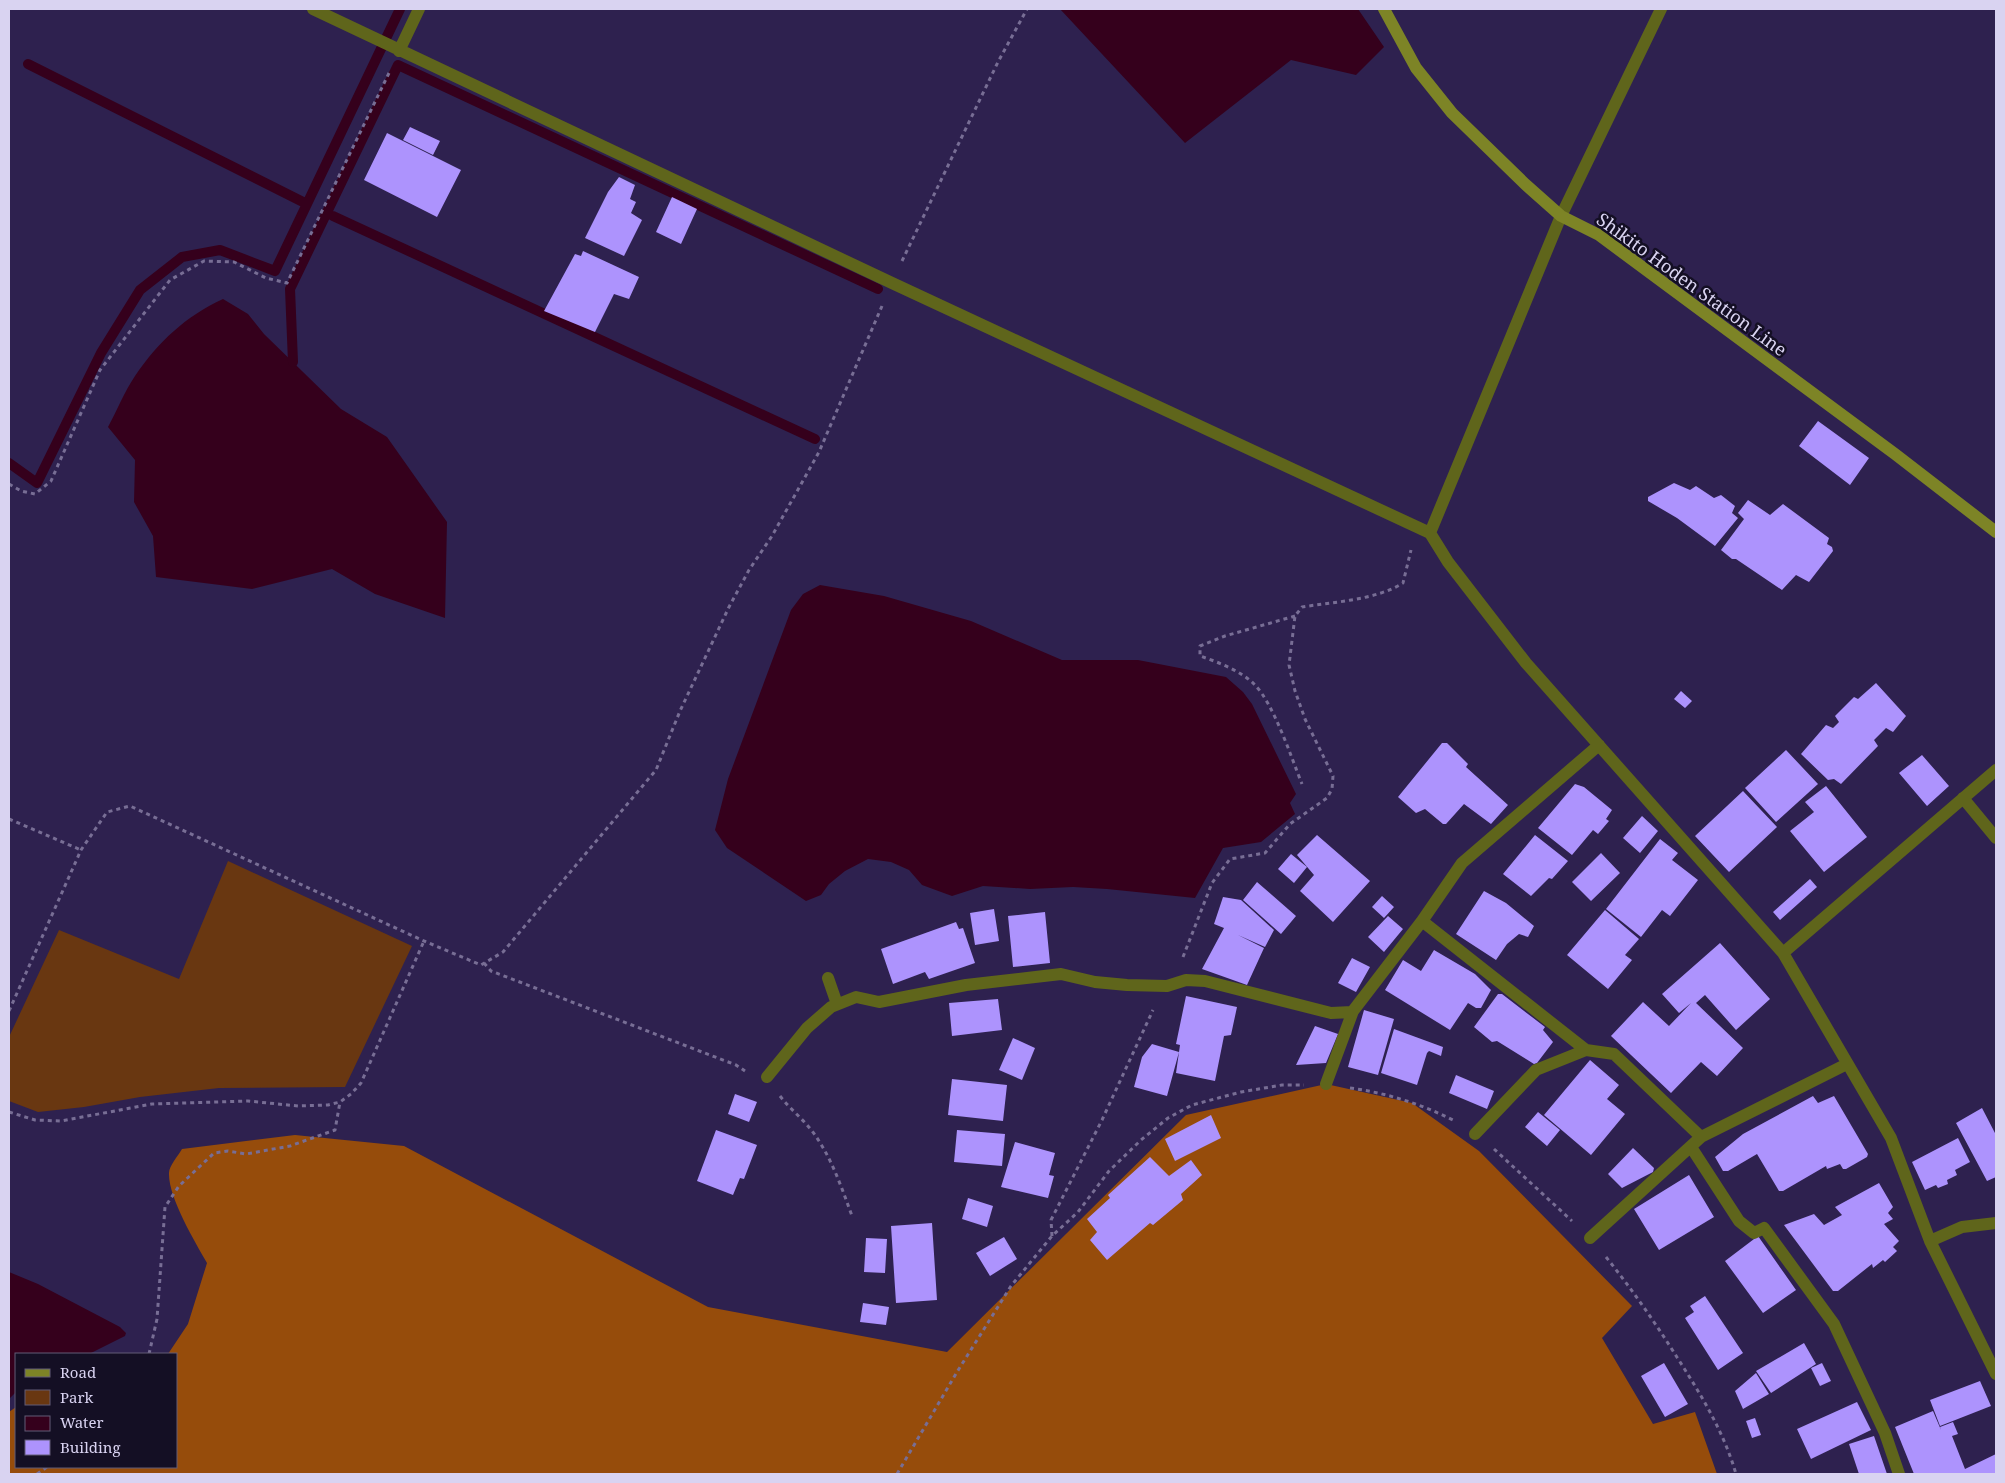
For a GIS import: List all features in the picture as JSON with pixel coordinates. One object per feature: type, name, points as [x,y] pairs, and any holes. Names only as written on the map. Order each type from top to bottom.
[{"type":"main road","name":"Shikito Hoden Station Line","points":[[1384,9],[1416,68],[1452,113],[1561,216],[1599,235],[1832,407],[1996,532]]},
{"type":"street","points":[[313,9],[892,283],[1430,533],[1448,562],[1526,664],[1783,953],[1891,1138],[1930,1241],[1996,1374]]},
{"type":"street","points":[[400,50],[419,9]]},
{"type":"street","points":[[1430,533],[1561,216],[1660,9]]},
{"type":"street","points":[[1326,1084],[1352,1012],[1422,921],[1462,863],[1599,745]]},
{"type":"street","points":[[1783,953],[1996,770]]},
{"type":"street","points":[[1963,798],[1996,838]]},
{"type":"street","points":[[1422,921],[1586,1050]]},
{"type":"street","points":[[767,1077],[807,1028],[831,1007],[856,997],[879,1002],[966,985],[1061,974],[1095,982],[1127,986],[1167,986],[1186,980],[1205,981],[1331,1013],[1352,1012]]},
{"type":"street","points":[[828,978],[838,1004]]},
{"type":"street","points":[[1475,1134],[1536,1070],[1586,1050],[1614,1054],[1701,1137]]},
{"type":"street","points":[[1590,1238],[1701,1137],[1847,1064]]},
{"type":"street","points":[[1691,1147],[1739,1221],[1754,1233],[1764,1228],[1834,1324],[1884,1432],[1900,1474]]},
{"type":"street","points":[[1930,1241],[1962,1228],[1996,1223]]},
{"type":"path","points":[[9,1011],[81,850],[107,812],[130,806],[424,941],[481,965],[503,952],[656,770],[680,711],[729,607],[819,452],[892,283],[977,106],[1027,9]]},
{"type":"path","points":[[9,484],[35,494],[51,481],[100,370],[170,280],[204,260],[234,262],[266,278],[287,283],[400,50]]},
{"type":"path","points":[[1052,1236],[1051,1220],[1102,1120],[1152,1013],[1182,960],[1212,882],[1230,859],[1265,853],[1290,824],[1327,798],[1332,789],[1333,776],[1305,719],[1295,691],[1289,665],[1295,616],[1302,607],[1367,596],[1403,583],[1416,526]]},
{"type":"path","points":[[1295,616],[1225,636],[1200,646],[1200,656],[1214,660],[1253,683],[1264,697],[1302,784]]},
{"type":"path","points":[[9,819],[81,850]]},
{"type":"path","points":[[9,1112],[35,1120],[61,1121],[152,1104],[248,1101],[298,1106],[328,1105],[340,1102],[351,1094],[360,1083],[424,941]]},
{"type":"path","points":[[484,963],[491,971],[736,1065],[751,1074],[767,1077],[786,1103],[813,1132],[826,1152],[838,1176],[852,1216]]},
{"type":"path","points":[[897,1474],[957,1372],[1011,1286],[1052,1236],[1078,1212],[1109,1171],[1168,1118],[1192,1106],[1241,1092],[1282,1085],[1326,1084],[1382,1092],[1436,1111],[1475,1134],[1590,1238],[1639,1299],[1696,1385],[1720,1430],[1736,1474]]},
{"type":"path","points":[[148,1353],[157,1319],[165,1208],[179,1186],[214,1153],[228,1151],[246,1154],[290,1146],[335,1130],[340,1102]]},
{"type":"green space","points":[[228,861],[412,946],[345,1087],[219,1088],[38,1112],[9,1101],[9,1037],[59,930],[179,979]]},
{"type":"shaded area","points":[[1326,1084],[1412,1103],[1479,1151],[1632,1306],[1602,1338],[1653,1424],[1695,1412],[1717,1474],[9,1474],[9,1412],[15,1408],[15,1468],[178,1468],[178,1353],[169,1353],[188,1324],[207,1263],[183,1219],[170,1183],[169,1170],[182,1149],[295,1135],[404,1146],[708,1307],[947,1352],[1186,1115]]},
{"type":"water","points":[[1060,9],[1358,9],[1384,47],[1356,75],[1291,60],[1185,143]]},
{"type":"water","points":[[223,299],[248,314],[264,334],[341,409],[387,437],[447,522],[445,618],[375,594],[332,569],[252,589],[156,577],[153,536],[134,502],[135,460],[108,427],[131,382],[153,352],[185,322]]},
{"type":"water","points":[[820,585],[884,596],[971,621],[1062,660],[1138,660],[1226,677],[1243,692],[1252,704],[1296,794],[1290,803],[1295,814],[1261,842],[1223,848],[1195,898],[1073,887],[1030,889],[983,886],[952,896],[922,885],[909,870],[891,862],[868,859],[845,871],[829,884],[821,895],[806,901],[727,848],[715,830],[728,779],[791,610],[803,594]]},
{"type":"water","points":[[9,1272],[38,1284],[120,1327],[126,1333],[125,1336],[91,1353],[15,1353],[15,1393],[9,1399]]},
{"type":"building","points":[[410,127],[440,141],[433,155],[403,140]]},
{"type":"building","points":[[387,133],[461,170],[437,217],[364,180]]},
{"type":"building","points":[[619,177],[635,185],[630,199],[636,202],[631,213],[642,220],[624,256],[585,238],[608,192]]},
{"type":"building","points":[[672,197],[697,209],[681,244],[656,232]]},
{"type":"building","points":[[583,251],[639,277],[629,299],[614,294],[595,332],[544,311],[575,254],[581,256]]},
{"type":"building","points":[[1818,421],[1869,458],[1850,485],[1799,446]]},
{"type":"building","points":[[1674,483],[1690,490],[1696,486],[1714,498],[1721,495],[1735,506],[1732,513],[1738,518],[1715,546],[1677,518],[1648,501],[1648,497]]},
{"type":"building","points":[[1748,500],[1770,515],[1783,504],[1829,538],[1827,544],[1832,547],[1833,551],[1809,582],[1796,575],[1782,590],[1721,550],[1744,519],[1738,513]]},
{"type":"building","points":[[1876,683],[1906,716],[1893,732],[1886,728],[1874,740],[1878,746],[1841,784],[1834,779],[1828,780],[1801,754],[1826,725],[1833,728],[1839,722],[1835,716],[1854,697],[1858,699]]},
{"type":"building","points":[[1681,691],[1692,701],[1685,708],[1674,699]]},
{"type":"building","points":[[1442,743],[1447,743],[1468,764],[1466,767],[1508,805],[1491,824],[1464,804],[1446,824],[1443,824],[1425,809],[1416,813],[1398,797]]},
{"type":"building","points":[[1786,750],[1818,784],[1776,822],[1745,788]]},
{"type":"building","points":[[1922,755],[1949,786],[1927,806],[1899,773]]},
{"type":"building","points":[[1575,784],[1584,787],[1612,810],[1606,819],[1609,821],[1598,834],[1593,830],[1572,855],[1538,828]]},
{"type":"building","points":[[1826,786],[1867,837],[1824,872],[1790,831],[1814,812],[1805,802]]},
{"type":"building","points":[[1743,791],[1777,827],[1729,872],[1695,836]]},
{"type":"building","points":[[1642,816],[1658,831],[1640,853],[1623,838]]},
{"type":"building","points":[[1317,835],[1370,881],[1333,922],[1300,891],[1314,875],[1297,855]]},
{"type":"building","points":[[1535,835],[1568,861],[1552,879],[1549,878],[1531,896],[1503,874]]},
{"type":"building","points":[[1660,839],[1678,853],[1672,860],[1698,880],[1670,916],[1662,910],[1641,937],[1606,909]]},
{"type":"building","points":[[1601,853],[1620,873],[1591,901],[1572,882]]},
{"type":"building","points":[[1291,854],[1307,867],[1294,883],[1278,869]]},
{"type":"building","points":[[1810,879],[1817,887],[1780,920],[1773,912]]},
{"type":"building","points":[[1257,882],[1296,916],[1281,934],[1243,900]]},
{"type":"building","points":[[1484,891],[1506,903],[1534,926],[1528,937],[1519,934],[1507,944],[1496,960],[1456,934]]},
{"type":"building","points":[[1382,896],[1394,907],[1384,918],[1372,907]]},
{"type":"building","points":[[1223,897],[1241,900],[1274,930],[1265,947],[1238,935],[1264,948],[1247,985],[1202,969],[1224,928],[1214,924]]},
{"type":"building","points":[[994,909],[999,941],[975,945],[970,913]]},
{"type":"building","points":[[1605,910],[1639,939],[1625,955],[1632,960],[1608,989],[1567,955]]},
{"type":"building","points":[[1045,912],[1050,963],[1013,967],[1008,916]]},
{"type":"building","points":[[1388,916],[1403,929],[1384,952],[1368,937]]},
{"type":"building","points":[[956,922],[959,929],[963,928],[975,963],[929,979],[925,972],[893,984],[881,949]]},
{"type":"building","points":[[1720,943],[1770,999],[1736,1030],[1705,995],[1696,1003],[1743,1048],[1717,1076],[1701,1062],[1671,1093],[1611,1036],[1643,1002],[1669,1026],[1691,1003],[1679,1013],[1662,994]]},
{"type":"building","points":[[1434,950],[1475,974],[1491,990],[1481,1008],[1476,1008],[1468,1003],[1450,1030],[1385,990],[1403,960],[1421,971]]},
{"type":"building","points":[[1352,958],[1370,967],[1356,992],[1338,983]]},
{"type":"building","points":[[1498,994],[1502,994],[1545,1027],[1543,1030],[1553,1042],[1537,1063],[1534,1064],[1497,1041],[1492,1042],[1474,1027]]},
{"type":"building","points":[[1186,996],[1237,1007],[1231,1035],[1224,1036],[1215,1081],[1176,1073],[1180,1045],[1176,1044]]},
{"type":"building","points":[[998,999],[1002,1030],[952,1036],[949,1003]]},
{"type":"building","points":[[1364,1010],[1394,1019],[1378,1075],[1348,1067]]},
{"type":"building","points":[[1315,1026],[1338,1034],[1326,1063],[1296,1065]]},
{"type":"building","points":[[1394,1029],[1443,1047],[1441,1056],[1429,1051],[1427,1053],[1417,1085],[1381,1073]]},
{"type":"building","points":[[1013,1038],[1035,1048],[1022,1080],[999,1070]]},
{"type":"building","points":[[1152,1044],[1179,1052],[1167,1096],[1134,1087],[1142,1057]]},
{"type":"building","points":[[1590,1060],[1619,1085],[1607,1099],[1625,1114],[1591,1155],[1544,1115]]},
{"type":"building","points":[[1456,1075],[1494,1091],[1487,1109],[1449,1093]]},
{"type":"building","points":[[952,1079],[1007,1085],[1003,1121],[948,1115]]},
{"type":"building","points":[[735,1094],[757,1102],[749,1122],[728,1114]]},
{"type":"building","points":[[1813,1096],[1818,1103],[1834,1096],[1868,1154],[1867,1157],[1846,1169],[1843,1169],[1840,1164],[1827,1169],[1826,1166],[1783,1191],[1779,1191],[1757,1154],[1728,1171],[1723,1171],[1715,1157],[1743,1134]]},
{"type":"building","points":[[1982,1108],[1996,1135],[1996,1177],[1987,1181],[1956,1123]]},
{"type":"building","points":[[1538,1112],[1560,1130],[1547,1146],[1525,1127]]},
{"type":"building","points":[[1211,1115],[1221,1138],[1175,1161],[1165,1139]]},
{"type":"building","points":[[716,1130],[757,1145],[744,1179],[740,1178],[733,1195],[697,1181]]},
{"type":"building","points":[[957,1130],[1005,1134],[1002,1166],[954,1162]]},
{"type":"building","points":[[1958,1138],[1970,1162],[1955,1170],[1957,1175],[1947,1180],[1948,1184],[1938,1188],[1936,1185],[1925,1190],[1912,1162]]},
{"type":"building","points":[[1015,1142],[1055,1153],[1049,1175],[1054,1176],[1048,1198],[1001,1187]]},
{"type":"building","points":[[1633,1148],[1654,1168],[1653,1172],[1622,1188],[1608,1174]]},
{"type":"building","points":[[1150,1157],[1169,1176],[1191,1160],[1202,1175],[1181,1194],[1183,1200],[1153,1225],[1150,1223],[1107,1260],[1090,1240],[1097,1232],[1087,1219],[1110,1198],[1108,1195]]},
{"type":"building","points":[[1689,1175],[1714,1217],[1659,1250],[1634,1209]]},
{"type":"building","points":[[1879,1183],[1893,1207],[1888,1213],[1893,1219],[1884,1224],[1899,1241],[1893,1247],[1897,1251],[1885,1262],[1883,1260],[1873,1268],[1872,1264],[1838,1291],[1833,1291],[1784,1225],[1814,1214],[1824,1225],[1842,1215],[1835,1207]]},
{"type":"building","points":[[968,1198],[993,1206],[987,1227],[962,1219]]},
{"type":"building","points":[[932,1223],[937,1300],[896,1303],[891,1226]]},
{"type":"building","points":[[1758,1236],[1796,1290],[1763,1313],[1725,1261]]},
{"type":"building","points":[[1004,1237],[1017,1259],[990,1276],[976,1253]]},
{"type":"building","points":[[866,1238],[887,1239],[885,1273],[864,1272]]},
{"type":"building","points":[[1705,1296],[1743,1353],[1718,1370],[1685,1318],[1694,1312],[1690,1306]]},
{"type":"building","points":[[863,1303],[889,1307],[886,1325],[860,1322]]},
{"type":"building","points":[[1804,1343],[1816,1364],[1771,1393],[1756,1371]]},
{"type":"building","points":[[1664,1363],[1688,1404],[1665,1417],[1641,1376]]},
{"type":"building","points":[[1822,1363],[1831,1381],[1820,1386],[1811,1368]]},
{"type":"building","points":[[1756,1373],[1769,1394],[1743,1409],[1735,1391]]},
{"type":"building","points":[[1980,1381],[1991,1406],[1940,1426],[1930,1400]]},
{"type":"building","points":[[1857,1402],[1871,1430],[1811,1459],[1797,1429]]},
{"type":"building","points":[[1933,1411],[1941,1430],[1940,1427],[1953,1422],[1958,1434],[1952,1436],[1965,1469],[1996,1454],[1996,1474],[1914,1474],[1895,1427]]},
{"type":"building","points":[[1755,1418],[1761,1435],[1752,1438],[1746,1421]]},
{"type":"building","points":[[1874,1436],[1887,1474],[1859,1474],[1849,1444]]},
{"type":"waterway","points":[[9,463],[37,483],[101,353],[140,290],[182,257],[220,250],[275,271],[400,9]]},
{"type":"waterway","points":[[28,64],[307,204]]},
{"type":"waterway","points":[[293,362],[290,289],[398,65],[878,289]]},
{"type":"waterway","points":[[333,216],[815,439]]}]
